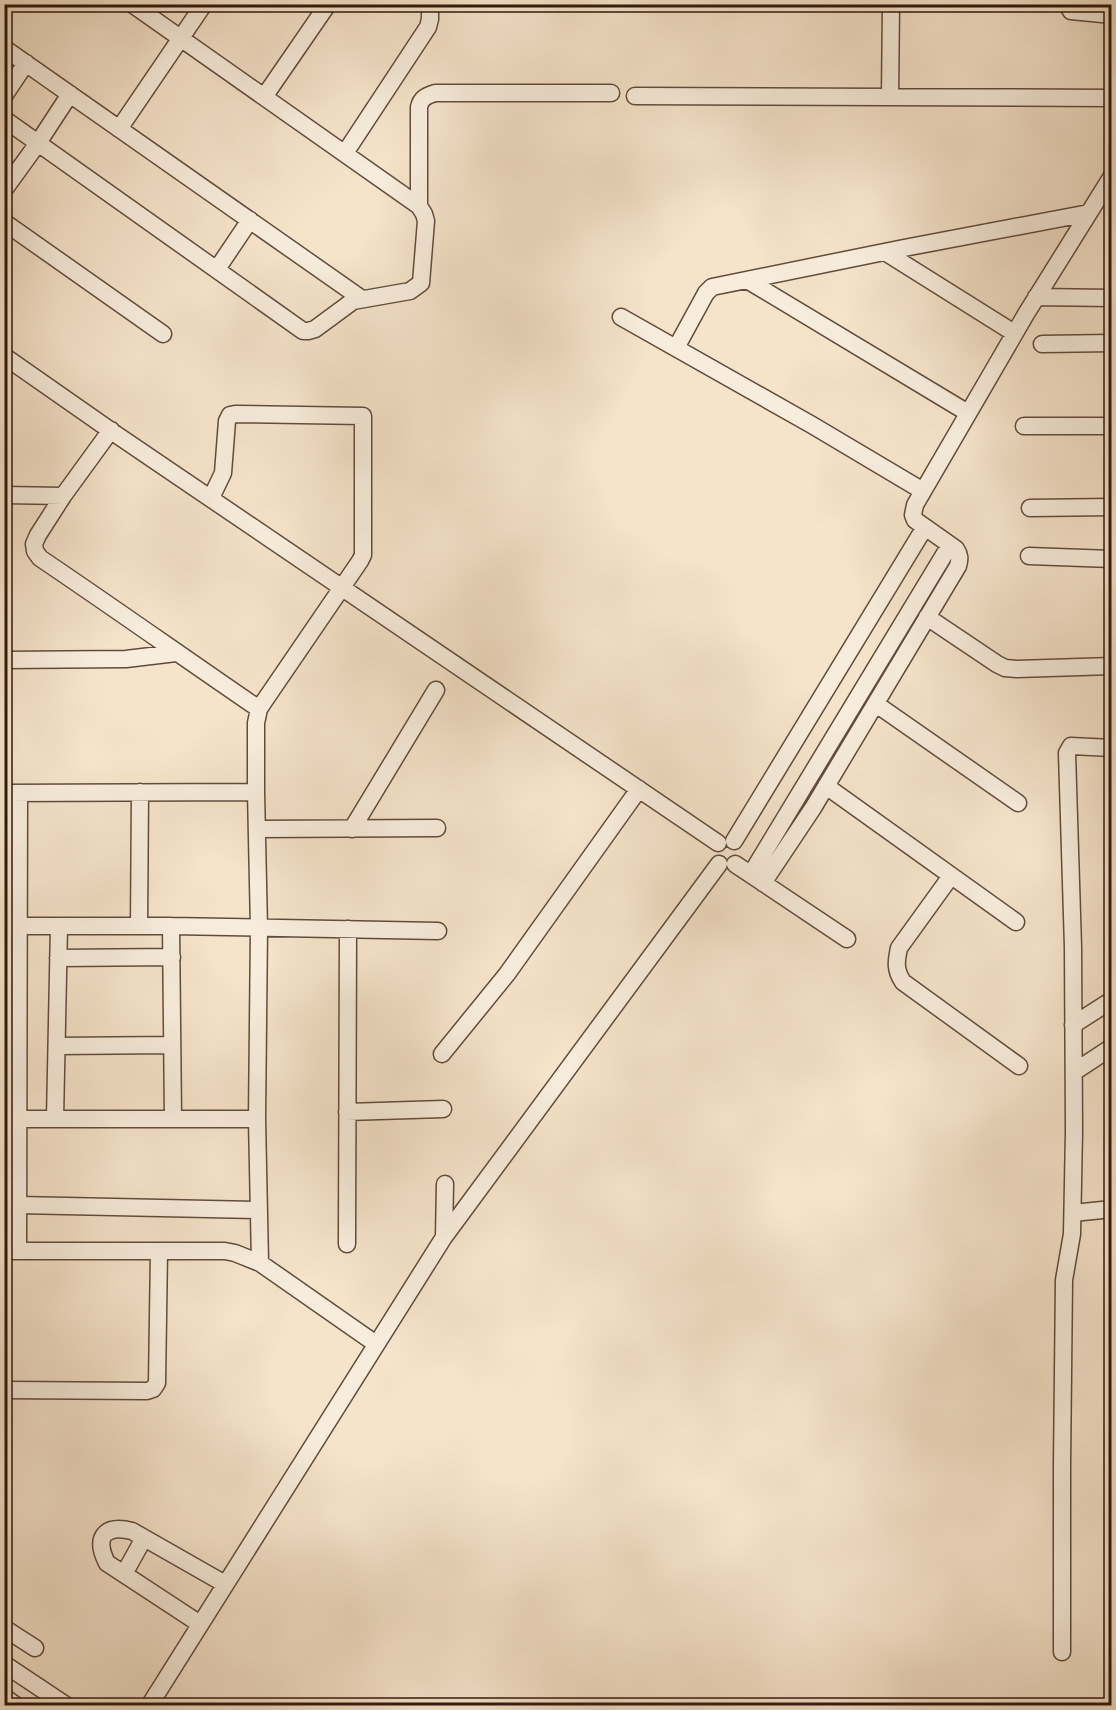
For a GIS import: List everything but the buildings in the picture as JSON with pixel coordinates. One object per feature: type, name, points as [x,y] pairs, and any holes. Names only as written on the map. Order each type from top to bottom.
[{"type":"street","points":[[4,119],[303,331],[315,329],[353,301],[410,291],[422,283],[426,221],[419,206],[132,4]]},
{"type":"street","points":[[119,129],[204,4]]},
{"type":"street","points":[[264,97],[328,4]]},
{"type":"street","points":[[345,153],[428,27],[430,4]]},
{"type":"street","points":[[890,97],[891,4]]},
{"type":"street","points":[[1067,4],[1071,11],[1079,13],[1112,15]]},
{"type":"street","points":[[4,48],[362,298]]},
{"type":"street","points":[[4,96],[26,63]]},
{"type":"street","points":[[419,206],[419,107],[424,96],[435,93],[611,93]]},
{"type":"street","points":[[4,190],[70,94]]},
{"type":"street","points":[[635,96],[1112,98]]},
{"type":"street","points":[[757,878],[826,786],[958,566],[960,560],[956,549],[915,520],[913,515],[915,504],[1014,333],[1112,176]]},
{"type":"street","points":[[676,348],[706,293],[718,285],[1089,213]]},
{"type":"street","points":[[217,269],[249,220]]},
{"type":"street","points":[[4,222],[163,334]]},
{"type":"street","points":[[885,252],[1014,333]]},
{"type":"street","points":[[747,280],[968,413]]},
{"type":"street","points":[[1036,297],[1112,298]]},
{"type":"street","points":[[621,317],[812,425],[922,491]]},
{"type":"street","points":[[1042,344],[1112,343]]},
{"type":"street","points":[[4,356],[639,789],[726,842]]},
{"type":"street","points":[[211,498],[223,474],[227,422],[230,415],[363,416],[363,555],[259,709],[256,723],[259,928],[257,1119],[260,1263]]},
{"type":"street","points":[[1024,426],[1112,426]]},
{"type":"street","points":[[111,430],[38,535],[34,544],[35,551],[40,558],[259,709]]},
{"type":"street","points":[[4,495],[63,496]]},
{"type":"street","points":[[1030,508],[1112,507]]},
{"type":"street","points":[[847,939],[757,878],[714,858],[713,850],[726,842],[925,527]]},
{"type":"street","points":[[757,878],[950,545]]},
{"type":"street","points":[[1029,556],[1112,559]]},
{"type":"street","points":[[927,617],[1005,668],[1112,666]]},
{"type":"street","points":[[4,660],[126,659],[176,653]]},
{"type":"street","points":[[352,829],[436,690]]},
{"type":"street","points":[[876,704],[1018,803]]},
{"type":"street","points":[[1062,1652],[1064,1280],[1072,1234],[1074,1072],[1067,753],[1071,746],[1112,748]]},
{"type":"street","points":[[826,786],[1016,922]]},
{"type":"street","points":[[441,1054],[507,974],[639,789]]},
{"type":"street","points":[[139,926],[140,792]]},
{"type":"street","points":[[256,792],[12,793],[18,926],[18,1205],[11,1250],[235,1252],[260,1263],[376,1344]]},
{"type":"street","points":[[257,829],[436,828]]},
{"type":"street","points":[[149,1706],[444,1237],[727,864]]},
{"type":"street","points":[[951,876],[899,948],[896,962],[897,973],[903,982],[1019,1066]]},
{"type":"street","points":[[18,926],[171,926],[438,931]]},
{"type":"street","points":[[55,1119],[59,926]]},
{"type":"street","points":[[171,926],[173,1119]]},
{"type":"street","points":[[346,1244],[348,929]]},
{"type":"street","points":[[58,958],[172,957]]},
{"type":"street","points":[[1073,1025],[1112,1000]]},
{"type":"street","points":[[57,1046],[172,1045]]},
{"type":"street","points":[[1074,1072],[1112,1047]]},
{"type":"street","points":[[347,1112],[443,1109]]},
{"type":"street","points":[[18,1119],[257,1119]]},
{"type":"street","points":[[444,1237],[445,1184]]},
{"type":"street","points":[[18,1205],[259,1210]]},
{"type":"street","points":[[1073,1213],[1112,1209]]},
{"type":"street","points":[[4,1390],[147,1391],[153,1389],[158,1383],[159,1251]]},
{"type":"street","points":[[200,1624],[107,1563],[101,1551],[102,1537],[112,1529],[132,1531],[225,1584]]},
{"type":"street","points":[[124,1574],[144,1538]]},
{"type":"street","points":[[4,1628],[35,1648]]},
{"type":"street","points":[[4,1664],[67,1706]]},
{"type":"street","points":[[4,1697],[17,1706]]}]
